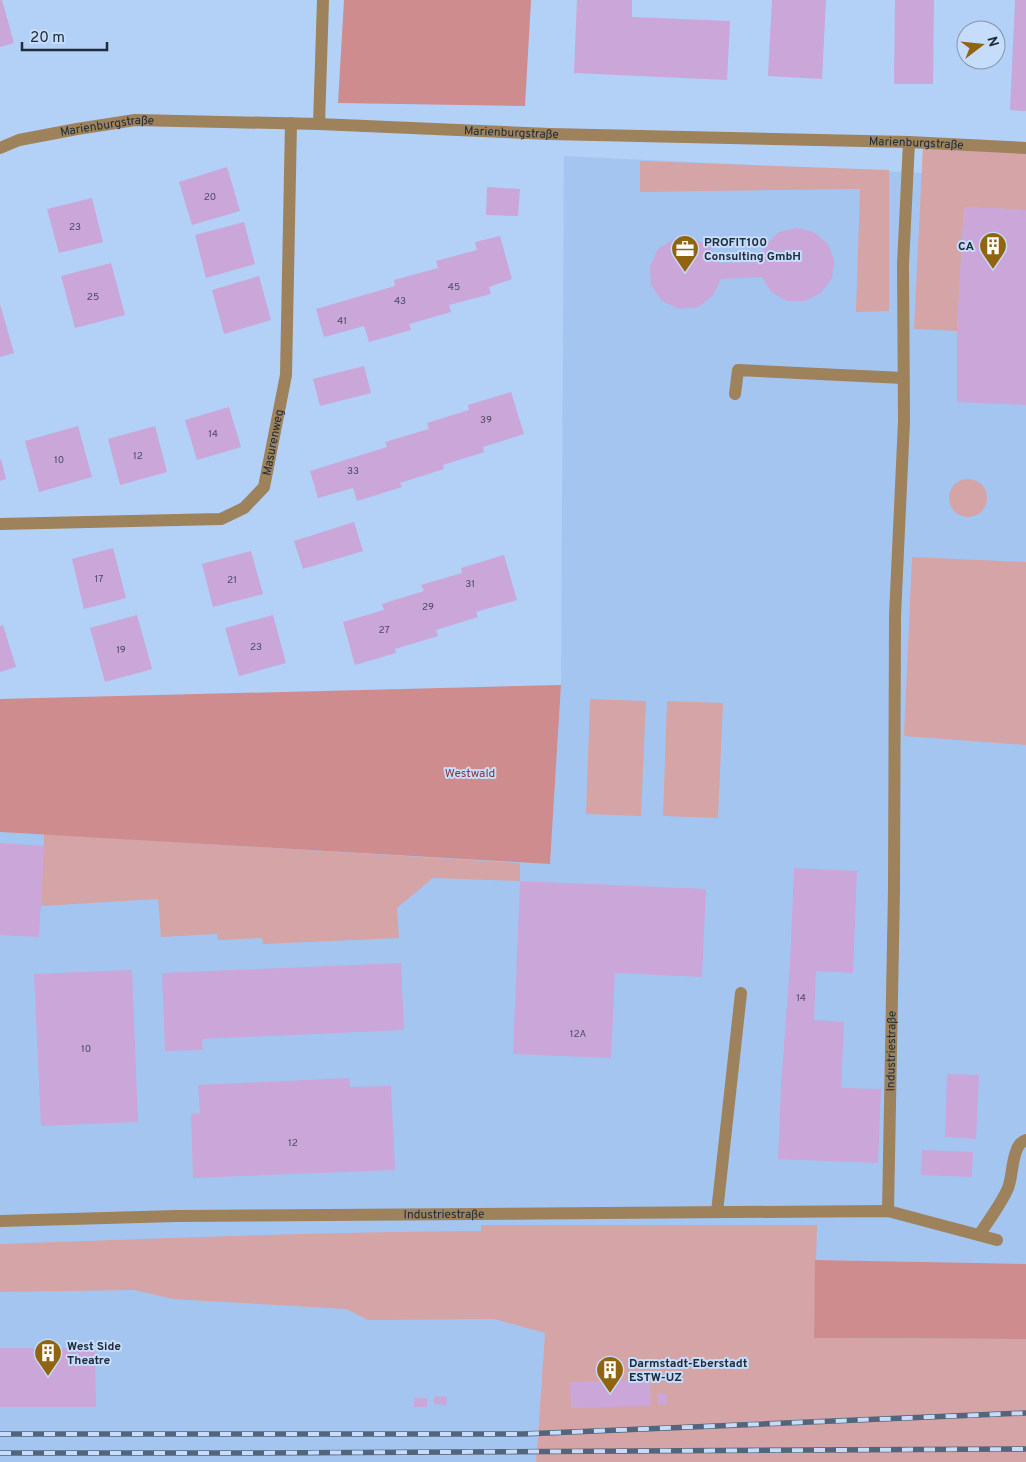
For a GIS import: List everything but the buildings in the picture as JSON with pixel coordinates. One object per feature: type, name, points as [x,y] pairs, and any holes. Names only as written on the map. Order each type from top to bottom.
[{"type":"street","points":[[319,124],[323,0]]},
{"type":"street","name":"Marienburgstraße","points":[[0,148],[19,140],[135,120],[291,123],[550,134],[909,142],[1026,148]]},
{"type":"street","name":"Masurenweg","points":[[0,524],[221,519],[244,508],[264,487],[286,375],[291,123]]},
{"type":"street","name":"Industriestraße","points":[[888,1211],[894,890],[895,616],[904,421],[903,264],[909,142]]},
{"type":"street","points":[[735,394],[738,370],[903,378]]},
{"type":"street","points":[[717,1212],[740,993]]},
{"type":"street","points":[[979,1235],[1009,1187],[1017,1147],[1022,1140],[1026,1140]]},
{"type":"street","name":"Industriestraße","points":[[0,1221],[176,1216],[888,1211],[997,1240]]},
{"type":"shaded area","points":[[923,146],[1026,152],[1026,210],[964,207],[957,331],[914,329]]},
{"type":"shaded area","points":[[564,156],[1026,178],[1026,1264],[816,1260],[545,1333],[536,1462],[0,1462],[0,832],[550,864],[561,685]]},
{"type":"shaded area","points":[[640,161],[889,170],[889,311],[856,312],[860,189],[640,192]]},
{"type":"shaded area","points":[[968,479],[982,484],[987,498],[982,512],[968,517],[954,512],[949,498],[954,484]]},
{"type":"shaded area","points":[[912,557],[1026,562],[1026,745],[904,736]]},
{"type":"shaded area","points":[[590,699],[646,701],[641,816],[586,814]]},
{"type":"shaded area","points":[[667,701],[723,703],[718,818],[663,816]]},
{"type":"shaded area","points":[[44,834],[520,863],[520,881],[433,878],[397,908],[399,938],[263,944],[262,938],[218,940],[217,934],[161,937],[158,899],[41,906]]},
{"type":"shaded area","points":[[481,1225],[817,1225],[814,1338],[1026,1339],[1026,1462],[536,1462],[545,1333],[494,1319],[368,1320],[346,1309],[173,1299],[134,1290],[0,1292],[0,1244],[300,1234],[481,1231]]},
{"type":"green space","points":[[344,0],[531,0],[525,106],[338,103]]},
{"type":"green space","name":"Westwald","points":[[561,685],[550,864],[0,832],[0,699]]},
{"type":"green space","points":[[815,1260],[1026,1264],[1026,1339],[814,1338]]},
{"type":"railway","points":[[0,1434],[523,1434],[1026,1413]]},
{"type":"railway","points":[[0,1453],[1026,1449]]},
{"type":"place","name":"CA","points":[[993,270]]},
{"type":"place","name":"PROFIT100 Consulting GmbH","points":[[685,273]]},
{"type":"place","name":"West Side Theatre","points":[[48,1377]]},
{"type":"place","name":"Darmstadt-Eberstadt ESTW-UZ","points":[[610,1394]]}]
